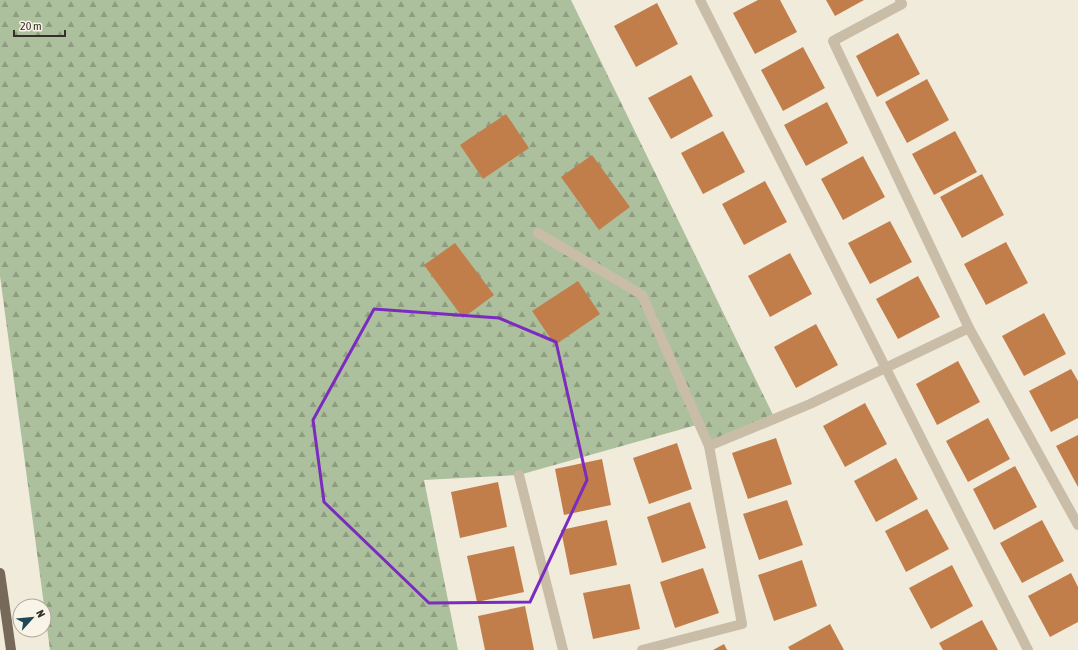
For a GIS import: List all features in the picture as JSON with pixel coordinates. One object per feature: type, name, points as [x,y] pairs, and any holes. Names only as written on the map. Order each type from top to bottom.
[{"type":"main road","points":[[0,574],[11,650]]},
{"type":"street","points":[[700,0],[1028,650]]},
{"type":"street","points":[[900,0],[902,4],[833,41],[969,328],[1078,525]]},
{"type":"street","points":[[538,233],[642,295],[710,446],[742,624],[642,650]]},
{"type":"street","points":[[710,446],[810,404],[969,328]]},
{"type":"street","points":[[519,475],[563,650]]},
{"type":"highlighted area","points":[[374,309],[499,318],[556,342],[587,480],[530,602],[429,603],[324,502],[313,420]]},
{"type":"green space","points":[[0,0],[571,0],[775,419],[709,446],[700,424],[519,475],[424,480],[458,650],[50,650],[48,638],[52,638],[52,598],[43,598],[0,276]]},
{"type":"building","points":[[758,0],[780,0],[797,32],[755,54],[733,13]]},
{"type":"building","points":[[826,0],[864,0],[835,16]]},
{"type":"building","points":[[657,3],[678,44],[636,67],[614,26]]},
{"type":"building","points":[[898,33],[920,74],[877,97],[856,56]]},
{"type":"building","points":[[803,47],[825,88],[783,111],[761,70]]},
{"type":"building","points":[[691,75],[713,116],[671,139],[648,98]]},
{"type":"building","points":[[927,79],[949,120],[907,143],[885,102]]},
{"type":"building","points":[[827,102],[848,143],[806,166],[784,125]]},
{"type":"building","points":[[506,114],[529,148],[483,179],[460,145]]},
{"type":"building","points":[[723,131],[745,172],[703,194],[681,153]]},
{"type":"building","points":[[955,131],[977,172],[934,195],[912,154]]},
{"type":"building","points":[[592,155],[630,207],[599,230],[561,177]]},
{"type":"building","points":[[863,156],[885,197],[843,220],[821,179]]},
{"type":"building","points":[[982,174],[1004,215],[962,238],[940,197]]},
{"type":"building","points":[[765,181],[787,222],[744,245],[722,204]]},
{"type":"building","points":[[890,221],[912,262],[870,284],[848,243]]},
{"type":"building","points":[[1006,242],[1028,283],[986,305],[964,264]]},
{"type":"building","points":[[455,243],[494,295],[463,318],[424,265]]},
{"type":"building","points":[[790,253],[812,294],[770,317],[748,276]]},
{"type":"building","points":[[918,276],[940,317],[898,339],[876,299]]},
{"type":"building","points":[[578,281],[600,314],[555,345],[532,311]]},
{"type":"building","points":[[1044,313],[1066,354],[1024,376],[1002,336]]},
{"type":"building","points":[[816,324],[838,365],[796,388],[774,347]]},
{"type":"building","points":[[958,361],[980,402],[937,425],[916,384]]},
{"type":"building","points":[[1071,369],[1078,381],[1078,418],[1051,432],[1029,391]]},
{"type":"building","points":[[865,403],[887,444],[845,467],[823,426]]},
{"type":"building","points":[[988,418],[1010,459],[968,482],[946,441]]},
{"type":"building","points":[[1078,435],[1078,487],[1056,446]]},
{"type":"building","points":[[776,438],[792,484],[748,499],[732,453]]},
{"type":"building","points":[[677,443],[692,489],[649,504],[633,458]]},
{"type":"building","points":[[896,458],[918,499],[876,522],[854,481]]},
{"type":"building","points":[[602,459],[611,505],[564,515],[555,469]]},
{"type":"building","points":[[1015,466],[1037,507],[994,530],[973,489]]},
{"type":"building","points":[[498,482],[507,527],[460,538],[451,492]]},
{"type":"building","points":[[787,500],[803,545],[759,560],[743,514]]},
{"type":"building","points":[[690,502],[706,548],[662,563],[647,517]]},
{"type":"building","points":[[927,509],[949,549],[906,572],[885,531]]},
{"type":"building","points":[[607,520],[617,565],[570,575],[561,530]]},
{"type":"building","points":[[1042,520],[1064,561],[1022,583],[1000,543]]},
{"type":"building","points":[[514,546],[524,592],[477,602],[467,556]]},
{"type":"building","points":[[802,560],[817,606],[774,621],[758,575]]},
{"type":"building","points":[[952,565],[973,606],[931,629],[909,588]]},
{"type":"building","points":[[703,568],[719,613],[675,628],[660,582]]},
{"type":"building","points":[[1071,573],[1078,587],[1078,622],[1050,637],[1028,596]]},
{"type":"building","points":[[630,584],[640,629],[593,639],[583,593]]},
{"type":"building","points":[[525,606],[534,650],[485,650],[478,616]]},
{"type":"building","points":[[982,620],[998,650],[943,650],[939,643]]},
{"type":"building","points":[[830,624],[844,650],[790,650],[788,647]]},
{"type":"building","points":[[724,644],[727,650],[713,650]]}]
